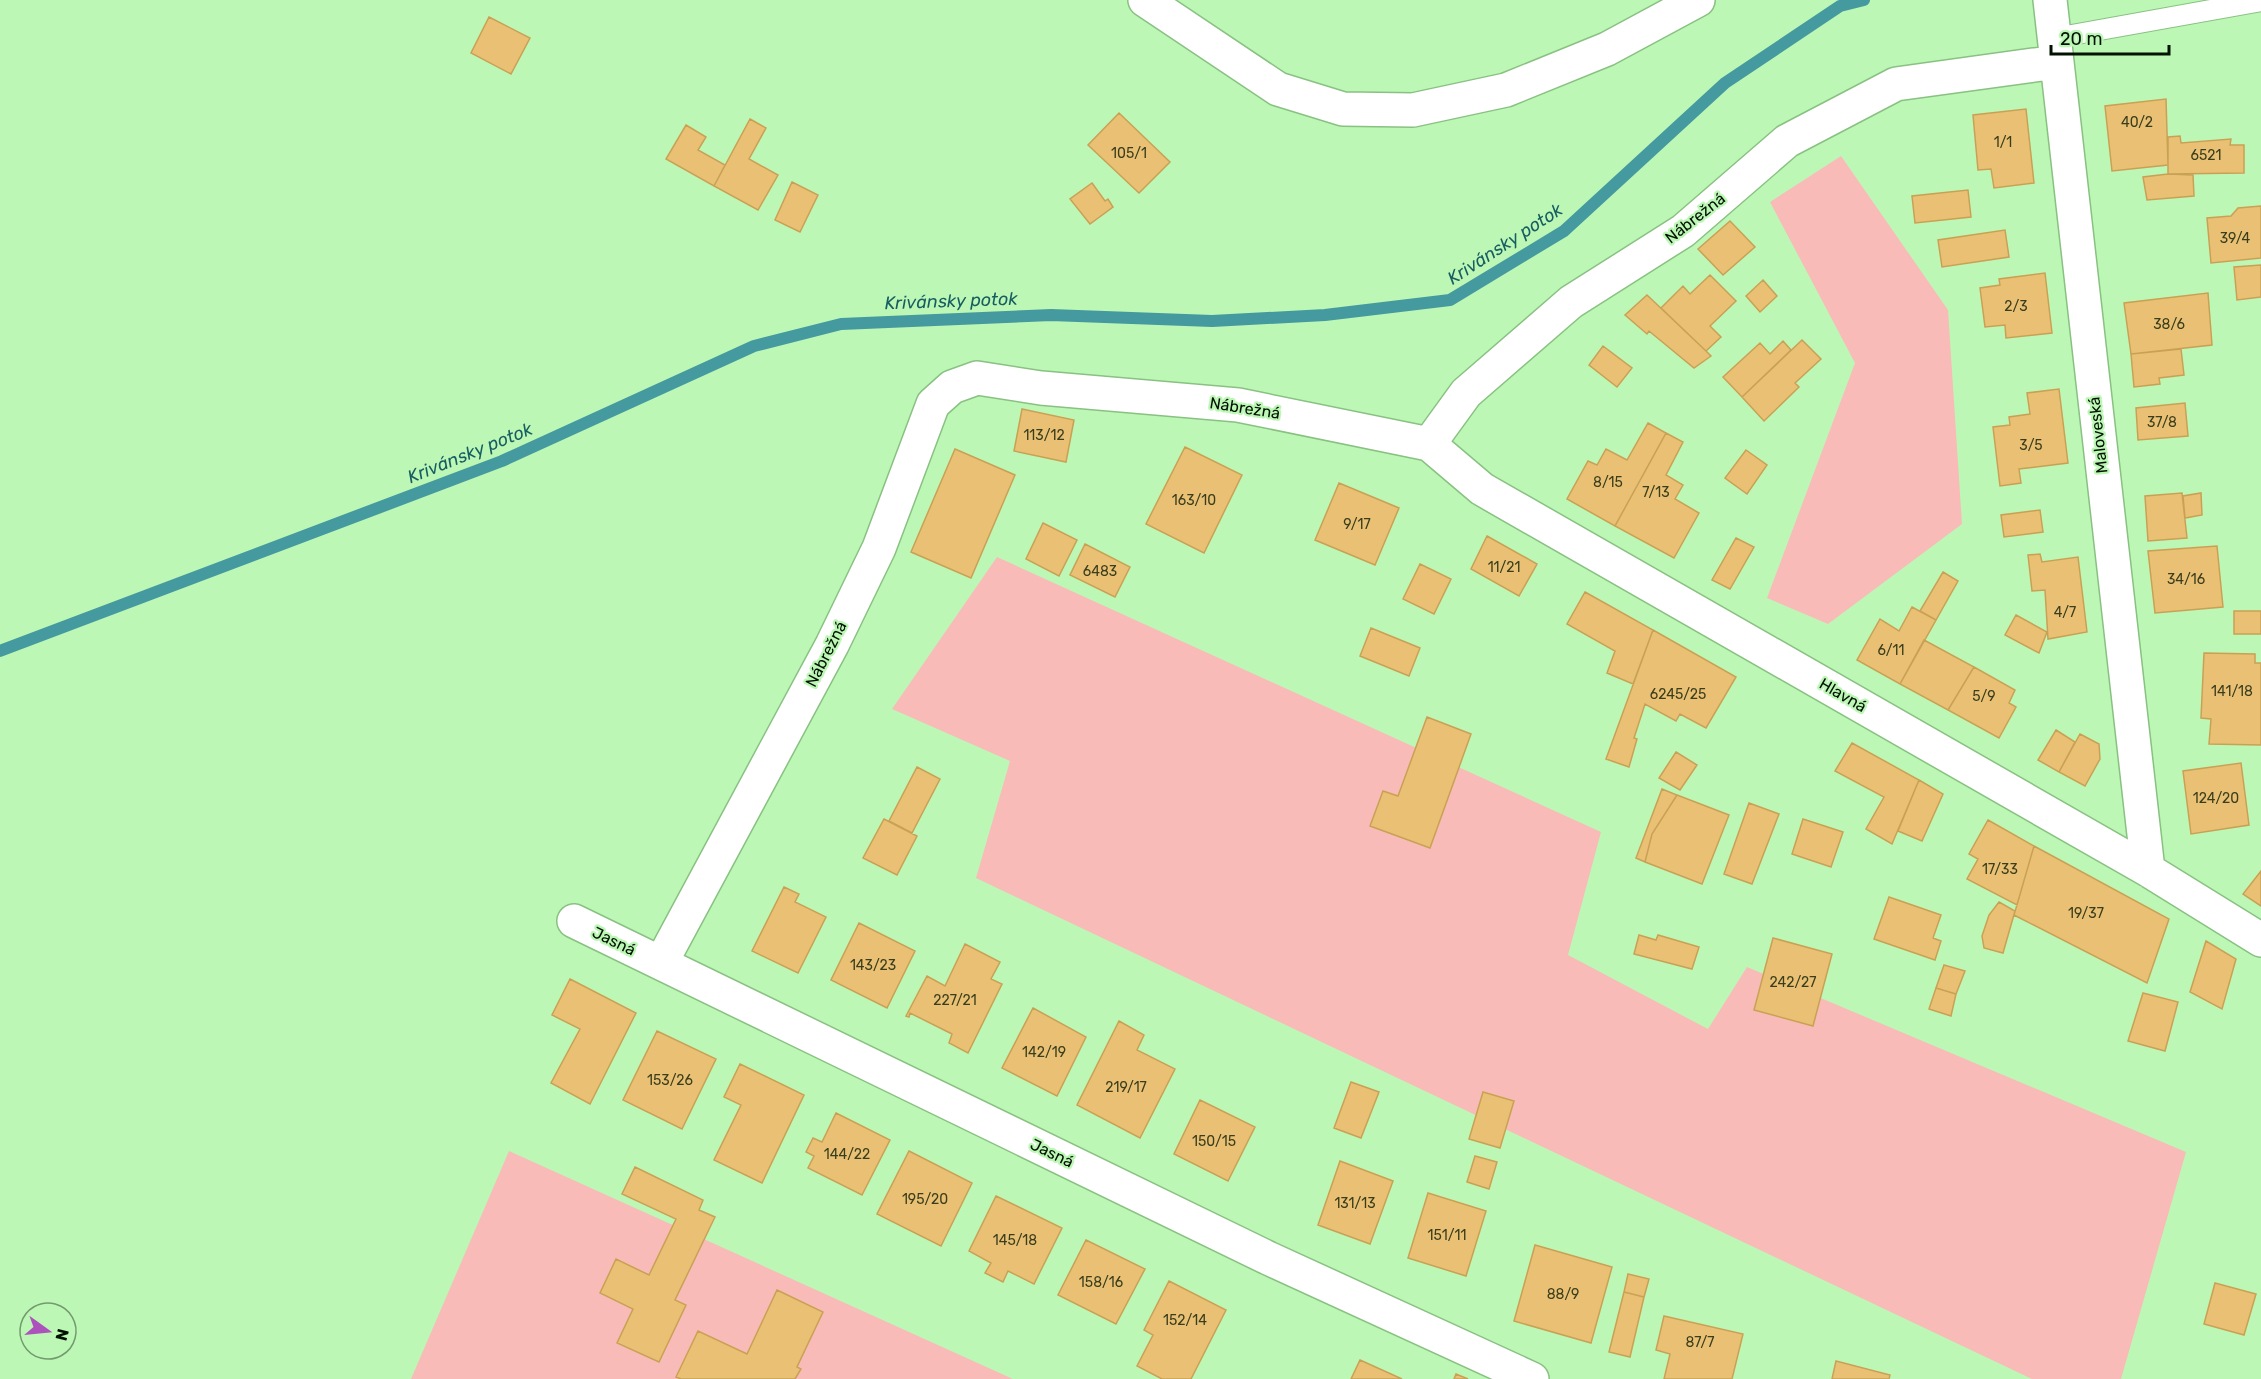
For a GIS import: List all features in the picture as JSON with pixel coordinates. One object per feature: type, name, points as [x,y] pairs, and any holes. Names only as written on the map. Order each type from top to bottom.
[{"type":"street","points":[[1145,0],[1278,89],[1343,109],[1413,110],[1506,90],[1607,49],[1698,0]]},
{"type":"street","name":"Nábrežná","points":[[661,963],[832,645],[879,548],[933,404],[952,387],[977,378],[1041,388],[1238,405],[1430,444],[1466,393],[1571,302],[1683,231],[1787,141],[1896,84],[2053,28]]},
{"type":"street","name":"Maloveská","points":[[2053,28],[2148,870]]},
{"type":"street","name":"Hlavná","points":[[1430,444],[1482,489],[2148,870],[2261,940]]},
{"type":"street","name":"Jasná","points":[[574,921],[1268,1258],[1532,1379]]},
{"type":"lane","points":[[2053,28],[2261,0]]},
{"type":"shaded area","points":[[1841,156],[1948,310],[1962,524],[1828,624],[1767,598],[1855,363],[1770,202]]},
{"type":"shaded area","points":[[997,557],[1601,832],[1568,955],[1708,1029],[1747,967],[2186,1152],[2121,1379],[2032,1379],[976,878],[1010,761],[892,709]]},
{"type":"shaded area","points":[[509,1151],[1013,1379],[411,1379]]},
{"type":"building","points":[[489,17],[530,38],[511,74],[471,53]]},
{"type":"building","points":[[2166,99],[2168,165],[2112,171],[2105,106]]},
{"type":"building","points":[[2026,109],[2034,183],[1994,188],[1991,169],[1978,170],[1973,115]]},
{"type":"building","points":[[1119,113],[1170,162],[1139,193],[1088,145]]},
{"type":"building","points":[[750,119],[766,128],[749,159],[778,175],[758,210],[714,186]]},
{"type":"building","points":[[686,125],[706,137],[698,150],[725,165],[714,186],[666,159]]},
{"type":"building","points":[[2180,136],[2181,143],[2231,139],[2230,145],[2244,145],[2244,173],[2168,174],[2168,137]]},
{"type":"building","points":[[2168,174],[2193,175],[2194,196],[2147,200],[2143,177]]},
{"type":"building","points":[[792,182],[818,195],[800,232],[775,220]]},
{"type":"building","points":[[1092,183],[1105,201],[1108,199],[1113,207],[1090,224],[1070,199]]},
{"type":"building","points":[[1968,190],[1971,217],[1915,223],[1912,196]]},
{"type":"building","points":[[2261,206],[2261,258],[2211,263],[2207,218],[2231,216],[2238,208]]},
{"type":"building","points":[[1730,221],[1755,247],[1723,275],[1698,249]]},
{"type":"building","points":[[2005,230],[2009,257],[1942,267],[1938,240]]},
{"type":"building","points":[[2261,265],[2261,297],[2237,300],[2234,267]]},
{"type":"building","points":[[2045,273],[2052,333],[2006,338],[2005,325],[1985,327],[1980,288],[2000,285],[1999,279]]},
{"type":"building","points":[[1710,275],[1736,301],[1710,326],[1721,337],[1706,351],[1661,308],[1683,286],[1690,294]]},
{"type":"building","points":[[1763,280],[1777,296],[1760,312],[1746,296]]},
{"type":"building","points":[[2208,293],[2212,345],[2131,354],[2124,303]]},
{"type":"building","points":[[1647,295],[1711,356],[1694,368],[1649,331],[1647,334],[1625,315]]},
{"type":"building","points":[[1802,340],[1821,359],[1795,383],[1799,387],[1764,421],[1742,397]]},
{"type":"building","points":[[1783,341],[1791,350],[1742,397],[1723,377],[1760,343],[1770,354]]},
{"type":"building","points":[[1603,346],[1632,368],[1617,387],[1589,365]]},
{"type":"building","points":[[2181,349],[2184,375],[2159,378],[2160,384],[2134,387],[2131,354]]},
{"type":"building","points":[[2059,389],[2068,463],[2019,469],[2021,483],[2000,486],[1993,427],[2010,425],[2009,417],[2030,414],[2027,393]]},
{"type":"building","points":[[2185,403],[2188,436],[2138,440],[2136,408]]},
{"type":"building","points":[[1022,409],[1074,420],[1066,462],[1014,451]]},
{"type":"building","points":[[1648,423],[1666,433],[1615,526],[1567,499],[1588,461],[1597,465],[1606,449],[1627,460]]},
{"type":"building","points":[[1666,433],[1683,442],[1666,475],[1683,485],[1675,499],[1699,513],[1674,558],[1615,526]]},
{"type":"building","points":[[1185,447],[1242,475],[1204,553],[1146,524]]},
{"type":"building","points":[[955,449],[1015,475],[971,578],[911,552]]},
{"type":"building","points":[[1746,450],[1767,465],[1747,494],[1725,478]]},
{"type":"building","points":[[1339,483],[1399,508],[1375,565],[1315,540]]},
{"type":"building","points":[[2182,493],[2187,538],[2148,541],[2145,496]]},
{"type":"building","points":[[2201,493],[2202,515],[2185,518],[2183,496]]},
{"type":"building","points":[[2040,510],[2043,532],[2004,537],[2001,515]]},
{"type":"building","points":[[1043,523],[1077,540],[1059,576],[1026,559]]},
{"type":"building","points":[[1487,536],[1537,564],[1519,596],[1471,569]]},
{"type":"building","points":[[1736,538],[1754,547],[1730,589],[1712,580]]},
{"type":"building","points":[[1085,544],[1130,567],[1115,597],[1070,575]]},
{"type":"building","points":[[2217,546],[2223,607],[2155,613],[2148,551]]},
{"type":"building","points":[[2040,554],[2042,562],[2078,557],[2087,632],[2048,639],[2045,590],[2032,591],[2028,555]]},
{"type":"building","points":[[1420,564],[1451,579],[1434,614],[1403,599]]},
{"type":"building","points":[[1943,572],[1958,581],[1936,620],[1920,611]]},
{"type":"building","points":[[1585,592],[1653,630],[1633,684],[1607,673],[1615,651],[1567,624]]},
{"type":"building","points":[[1912,607],[1936,620],[1900,684],[1857,660],[1880,619],[1899,631]]},
{"type":"building","points":[[2234,611],[2261,611],[2261,634],[2234,634]]},
{"type":"building","points":[[2016,615],[2047,632],[2039,653],[2005,635]]},
{"type":"building","points":[[1371,628],[1420,648],[1409,676],[1360,656]]},
{"type":"building","points":[[1653,630],[1736,677],[1706,728],[1680,714],[1676,721],[1645,704],[1634,738],[1637,739],[1629,767],[1606,759]]},
{"type":"building","points":[[1924,640],[1974,667],[1948,710],[1900,684]]},
{"type":"building","points":[[2204,653],[2255,654],[2255,663],[2261,663],[2261,745],[2209,744],[2211,719],[2201,718]]},
{"type":"building","points":[[1974,667],[2015,690],[2009,703],[2016,707],[1999,738],[1948,710]]},
{"type":"building","points":[[1427,717],[1471,734],[1430,848],[1370,826],[1383,791],[1398,796]]},
{"type":"building","points":[[2056,730],[2075,742],[2059,772],[2038,760]]},
{"type":"building","points":[[2080,734],[2099,744],[2100,759],[2085,786],[2059,772]]},
{"type":"building","points":[[1852,743],[1919,780],[1892,844],[1866,829],[1884,797],[1835,771]]},
{"type":"building","points":[[1676,752],[1697,765],[1680,790],[1659,778]]},
{"type":"building","points":[[2241,763],[2249,825],[2191,834],[2183,771]]},
{"type":"building","points":[[917,767],[940,779],[912,833],[889,821]]},
{"type":"building","points":[[1919,780],[1943,794],[1922,841],[1898,831]]},
{"type":"building","points":[[1662,789],[1677,795],[1652,834],[1645,862],[1636,858]]},
{"type":"building","points":[[1677,795],[1729,815],[1702,884],[1645,862],[1652,834]]},
{"type":"building","points":[[1749,803],[1779,814],[1752,884],[1724,874]]},
{"type":"building","points":[[884,819],[917,836],[897,875],[863,858]]},
{"type":"building","points":[[1803,819],[1843,832],[1831,867],[1792,854]]},
{"type":"building","points":[[1988,820],[2034,846],[2017,905],[1967,879],[1978,859],[1969,854]]},
{"type":"building","points":[[2034,846],[2169,919],[2147,983],[2014,915]]},
{"type":"building","points":[[2261,871],[2261,906],[2243,894]]},
{"type":"building","points":[[784,887],[799,894],[795,902],[826,917],[798,973],[752,951]]},
{"type":"building","points":[[1889,897],[1941,915],[1933,938],[1941,941],[1935,960],[1874,939]]},
{"type":"building","points":[[1999,902],[2015,911],[2003,953],[1984,948],[1982,936],[1989,915]]},
{"type":"building","points":[[859,923],[915,951],[887,1008],[831,980]]},
{"type":"building","points":[[1639,935],[1656,940],[1658,935],[1699,947],[1692,969],[1634,954]]},
{"type":"building","points":[[1773,938],[1832,954],[1813,1026],[1754,1010]]},
{"type":"building","points":[[2206,941],[2236,959],[2222,1009],[2190,992]]},
{"type":"building","points":[[965,944],[1000,962],[991,979],[1002,984],[968,1053],[949,1043],[952,1034],[910,1013],[909,1017],[906,1016],[927,976],[945,986]]},
{"type":"building","points":[[1944,965],[1965,971],[1956,994],[1936,988]]},
{"type":"building","points":[[570,979],[636,1013],[590,1104],[551,1083],[580,1029],[552,1015]]},
{"type":"building","points":[[1936,988],[1956,994],[1951,1016],[1929,1009]]},
{"type":"building","points":[[2143,993],[2178,1002],[2165,1051],[2128,1041]]},
{"type":"building","points":[[1033,1008],[1086,1037],[1057,1096],[1002,1068]]},
{"type":"building","points":[[1119,1021],[1144,1035],[1137,1050],[1175,1069],[1140,1138],[1077,1105]]},
{"type":"building","points":[[657,1031],[716,1059],[682,1129],[623,1100]]},
{"type":"building","points":[[740,1064],[804,1095],[762,1183],[714,1160],[741,1105],[724,1097]]},
{"type":"building","points":[[1351,1082],[1379,1092],[1361,1138],[1334,1128]]},
{"type":"building","points":[[1483,1092],[1514,1101],[1500,1148],[1469,1139]]},
{"type":"building","points":[[1200,1100],[1255,1127],[1228,1181],[1174,1154]]},
{"type":"building","points":[[836,1113],[890,1140],[862,1195],[808,1168],[814,1156],[806,1152],[813,1138],[822,1142]]},
{"type":"building","points":[[909,1151],[972,1183],[941,1246],[877,1214]]},
{"type":"building","points":[[1475,1156],[1497,1162],[1489,1189],[1467,1182]]},
{"type":"building","points":[[1340,1161],[1393,1181],[1370,1244],[1318,1225]]},
{"type":"building","points":[[635,1167],[703,1200],[699,1210],[715,1217],[675,1300],[686,1305],[659,1362],[617,1343],[633,1309],[600,1293],[616,1259],[649,1275],[676,1219],[622,1194]]},
{"type":"building","points":[[1428,1193],[1486,1211],[1466,1276],[1408,1258]]},
{"type":"building","points":[[996,1196],[1062,1228],[1034,1284],[1008,1271],[1003,1282],[985,1273],[991,1263],[969,1251]]},
{"type":"building","points":[[1086,1240],[1145,1269],[1116,1324],[1058,1295]]},
{"type":"building","points":[[1535,1245],[1612,1267],[1591,1343],[1514,1321]]},
{"type":"building","points":[[1628,1274],[1649,1279],[1644,1297],[1624,1292]]},
{"type":"building","points":[[1169,1281],[1226,1310],[1191,1379],[1162,1379],[1137,1366],[1153,1335],[1144,1330]]},
{"type":"building","points":[[2215,1283],[2256,1294],[2244,1335],[2204,1324]]},
{"type":"building","points":[[777,1290],[823,1312],[797,1367],[801,1369],[795,1379],[681,1379],[676,1377],[698,1331],[747,1354]]},
{"type":"building","points":[[1624,1292],[1644,1297],[1630,1357],[1609,1352]]},
{"type":"building","points":[[1664,1316],[1743,1334],[1732,1379],[1664,1379],[1670,1354],[1656,1350]]},
{"type":"building","points":[[1360,1360],[1402,1379],[1351,1379]]},
{"type":"building","points":[[1836,1361],[1890,1375],[1889,1379],[1832,1379]]},
{"type":"building","points":[[1456,1374],[1468,1379],[1454,1379]]},
{"type":"waterway","name":"Krivánsky potok","points":[[0,651],[502,461],[754,346],[841,324],[1051,315],[1212,321],[1325,315],[1450,300],[1564,231],[1725,83],[1840,6],[1864,0]]}]
